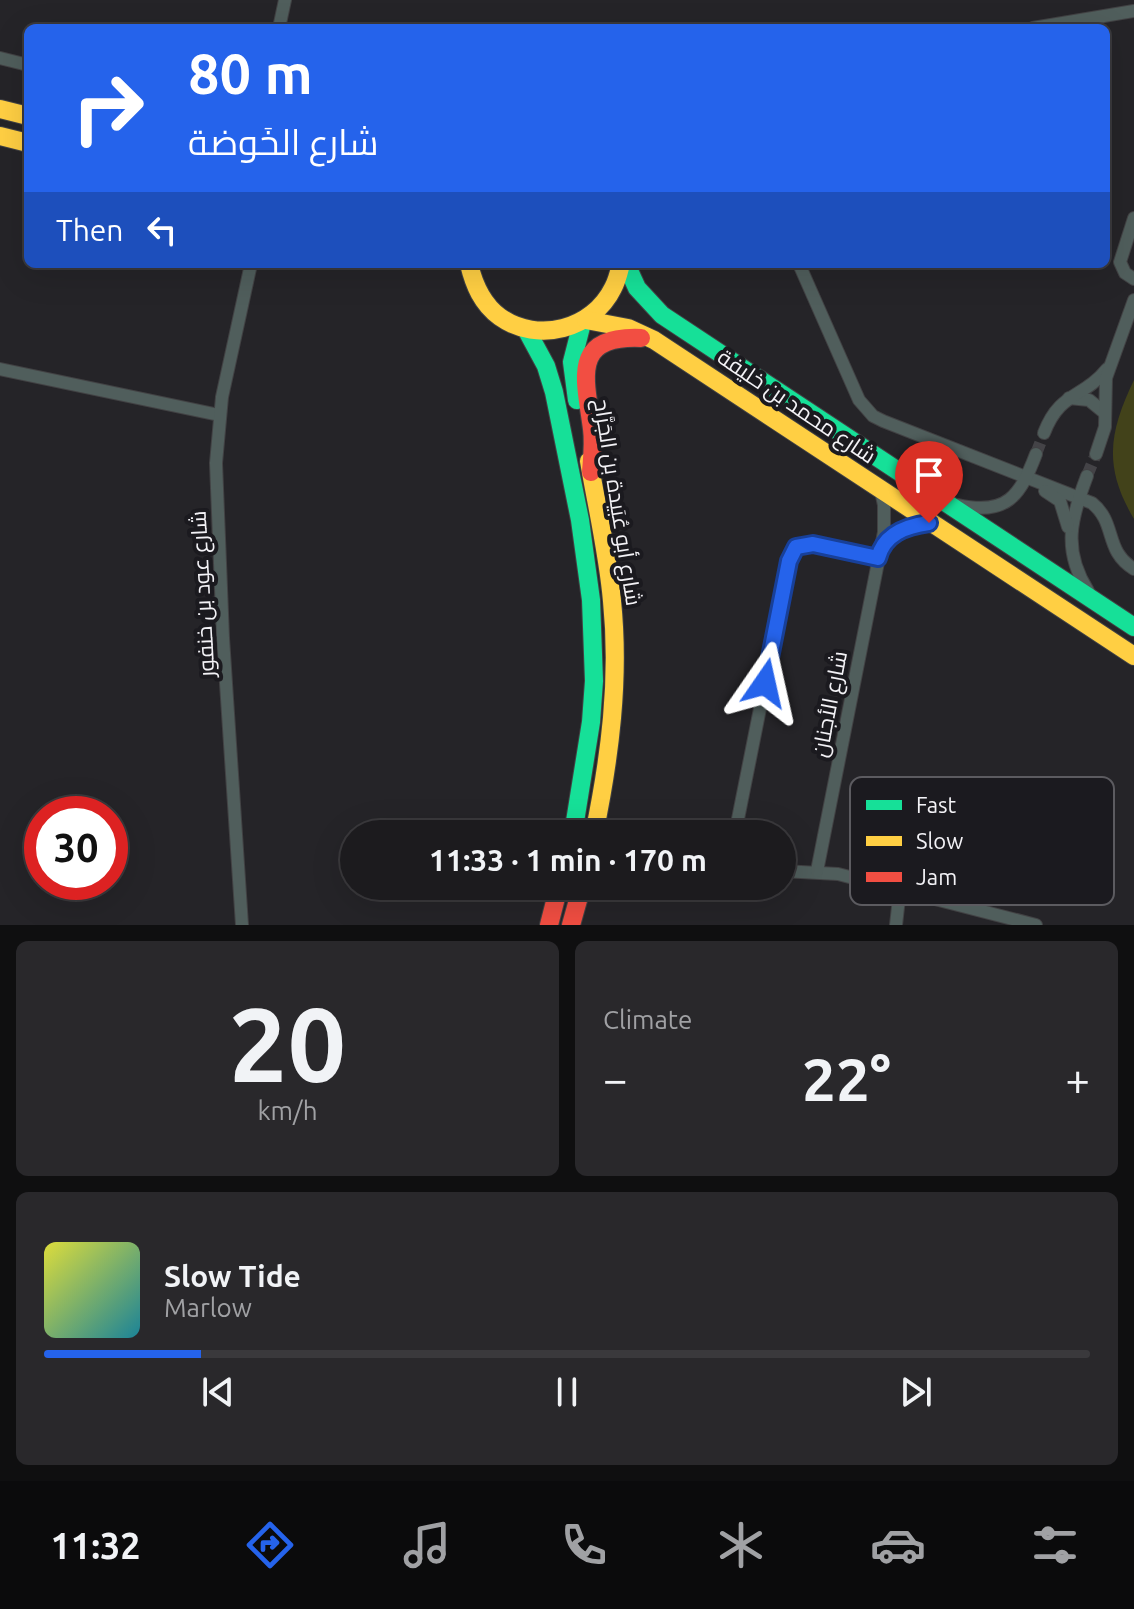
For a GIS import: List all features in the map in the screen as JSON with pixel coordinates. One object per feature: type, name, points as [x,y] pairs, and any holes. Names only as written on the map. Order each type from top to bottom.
[{"type":"main road","points":[[0,109],[24,115]]},
{"type":"main road","points":[[0,136],[24,142]]},
{"type":"main road","points":[[460,268],[494,313],[509,323],[545,332],[584,321],[601,308],[612,293],[621,268]]},
{"type":"main road","points":[[470,268],[474,284]]},
{"type":"main road","name":"شارع محمد بن خليفة","points":[[625,268],[637,288],[662,315],[1134,627]]},
{"type":"main road","name":"شارع محمد بن خليفة","points":[[584,321],[628,328],[654,340],[1134,656]]},
{"type":"main road","name":"شارع أبو عُبَيدة بن الجَرَّاح","points":[[584,321],[572,362],[610,574],[615,648],[611,733],[599,820]]},
{"type":"main road","name":"شارع أبو عُبَيدة بن الجَرَّاح","points":[[526,329],[546,366],[554,392],[580,520],[591,600],[594,681],[591,722],[575,820]]},
{"type":"main road","points":[[591,472],[593,434],[584,379],[589,359],[603,343],[612,339],[654,340]]},
{"type":"main road","points":[[549,925],[555,900]]},
{"type":"main road","points":[[571,925],[578,900]]},
{"type":"street","points":[[280,24],[285,0]]},
{"type":"street","points":[[1057,24],[1134,11]]},
{"type":"street","points":[[0,58],[24,64]]},
{"type":"street","points":[[1134,218],[1120,262],[1125,273],[1134,279]]},
{"type":"street","name":"شارع عود بن خنفور","points":[[242,925],[220,578],[216,463],[219,415],[250,268]]},
{"type":"street","points":[[801,268],[865,409],[883,421],[1079,497],[1100,510],[1106,519],[1114,550],[1134,569]]},
{"type":"street","points":[[1096,454],[1104,434],[1104,390],[1109,367],[1134,300]]},
{"type":"street","points":[[1044,433],[1052,413],[1091,385],[1109,367]]},
{"type":"street","points":[[0,369],[219,415]]},
{"type":"street","points":[[1069,398],[1089,400],[1105,413]]},
{"type":"street","points":[[1017,494],[1036,454]]},
{"type":"street","points":[[1071,538],[1074,511],[1087,476]]},
{"type":"street","points":[[951,504],[982,508],[1004,502],[1028,489],[1051,493],[1060,501],[1065,512],[1078,572],[1094,601]]},
{"type":"street","name":"شارع الأجنان","points":[[817,871],[885,518],[881,491]]},
{"type":"street","points":[[738,820],[791,553],[796,547],[813,544],[879,552],[908,527],[929,523]]},
{"type":"street","points":[[796,871],[817,871],[850,878]]},
{"type":"street","points":[[896,925],[898,905]]},
{"type":"street","points":[[960,905],[1036,925]]},
{"type":"shaded area","points":[[1134,380],[1134,519],[1117,483],[1113,450],[1119,416]]},
{"type":"tunnel","points":[[1036,454],[1044,433]]},
{"type":"tunnel","points":[[1087,476],[1096,454]]},
{"type":"traffic: fast","points":[[628,268],[637,288],[662,315],[1134,627]]},
{"type":"traffic: fast","points":[[577,400],[572,362],[582,323]]},
{"type":"traffic: fast","points":[[526,329],[546,366],[554,392],[580,520],[591,600],[594,681],[591,722],[575,820]]},
{"type":"traffic: slow","points":[[0,109],[24,115]]},
{"type":"traffic: slow","points":[[0,136],[24,142]]},
{"type":"traffic: slow","points":[[470,268],[488,306],[500,317],[531,330],[563,328],[592,314],[613,288],[620,268]]},
{"type":"traffic: slow","points":[[586,320],[628,328],[654,340],[1134,656]]},
{"type":"traffic: slow","points":[[589,461],[610,583],[615,659],[609,747],[597,820]]},
{"type":"traffic: jam","points":[[591,472],[593,440],[587,364],[592,353],[602,344],[618,339],[641,338]]},
{"type":"traffic: jam","points":[[549,925],[555,900]]},
{"type":"traffic: jam","points":[[571,925],[578,900]]},
{"type":"route","points":[[765,683],[789,561],[796,547],[813,544],[878,558],[881,546],[889,538],[908,527],[929,523]]}]
